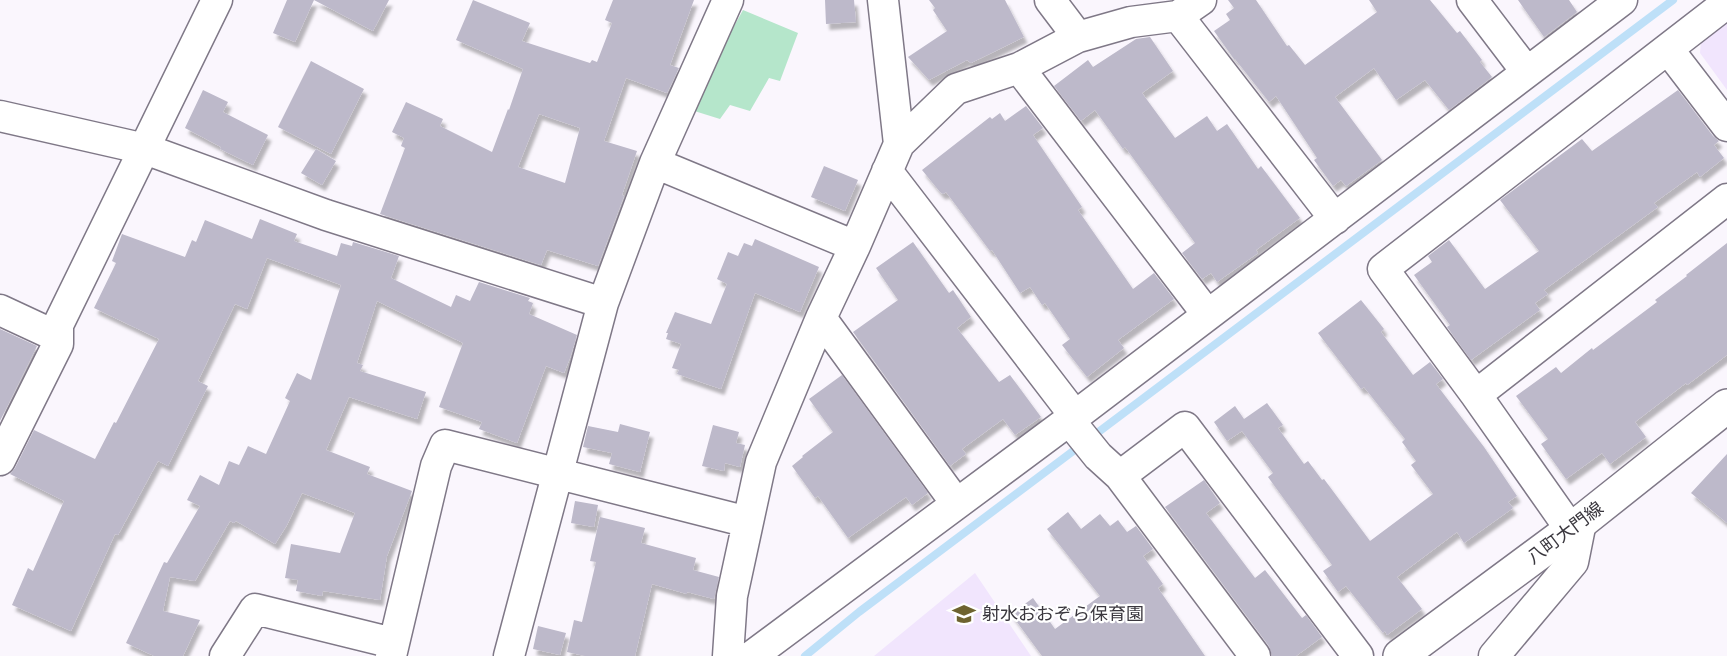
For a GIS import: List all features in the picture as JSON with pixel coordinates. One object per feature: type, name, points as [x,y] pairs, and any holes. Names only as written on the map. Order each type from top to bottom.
[{"type":"main road","name":"八町大門線","points":[[1400,656],[1576,526],[1727,406]]},
{"type":"street","points":[[0,460],[58,344],[58,325],[217,0]]},
{"type":"street","points":[[509,656],[603,303],[655,163],[728,0]]},
{"type":"street","points":[[883,0],[899,144]]},
{"type":"street","points":[[1050,0],[1078,37]]},
{"type":"street","points":[[1472,0],[1526,71]]},
{"type":"street","points":[[752,656],[956,503],[1081,432],[1208,314],[1622,0]]},
{"type":"street","points":[[1494,656],[1573,562],[1576,526],[1383,269],[1727,3]]},
{"type":"street","points":[[728,656],[732,596],[761,462],[821,318],[899,144],[956,89],[1019,68],[1078,37],[1189,8],[1335,219]]},
{"type":"street","points":[[1668,49],[1727,126]]},
{"type":"street","points":[[1019,68],[1208,314]]},
{"type":"street","points":[[0,116],[145,149],[326,215],[603,303]]},
{"type":"street","points":[[655,163],[855,246]]},
{"type":"street","points":[[887,171],[1081,432],[1120,476],[1255,656]]},
{"type":"street","points":[[1476,395],[1727,199]]},
{"type":"street","points":[[0,310],[58,337]]},
{"type":"street","points":[[821,318],[956,503]]},
{"type":"street","points":[[1120,476],[1185,427],[1358,656]]},
{"type":"street","points":[[225,656],[255,609],[392,650],[436,466],[445,445],[748,522]]},
{"type":"shaded area","points":[[1727,22],[1727,90],[1700,53],[1701,41]]},
{"type":"shaded area","name":"射水おおぞら保育園","points":[[975,573],[1031,656],[874,656]]},
{"type":"green space","points":[[743,10],[798,33],[780,81],[769,78],[750,111],[730,105],[720,119],[688,109]]},
{"type":"building","points":[[287,0],[314,0],[295,42],[273,33]]},
{"type":"building","points":[[314,0],[389,0],[373,31]]},
{"type":"building","points":[[473,0],[530,23],[522,41],[590,63],[592,60],[597,62],[612,23],[605,20],[613,0],[694,0],[670,65],[679,68],[667,93],[626,78],[604,141],[637,151],[622,195],[624,196],[598,266],[547,250],[541,265],[380,214],[405,148],[401,146],[404,138],[392,132],[406,102],[443,119],[440,126],[492,152],[523,69],[456,40]],"holes":[[[539,114],[580,128],[565,183],[518,167]]]},
{"type":"building","points":[[825,0],[854,0],[856,22],[826,24]]},
{"type":"building","points":[[929,0],[1005,0],[1024,37],[971,63],[967,60],[929,80],[908,57],[947,31]]},
{"type":"building","points":[[1228,0],[1256,0],[1287,46],[1289,45],[1305,65],[1377,12],[1369,0],[1430,0],[1457,33],[1460,31],[1492,77],[1449,110],[1425,80],[1396,100],[1374,68],[1335,97],[1382,160],[1346,186],[1341,180],[1333,186],[1314,160],[1317,158],[1276,96],[1269,102],[1214,31],[1230,20],[1226,14],[1234,8]]},
{"type":"building","points":[[1518,0],[1569,0],[1577,12],[1544,37]]},
{"type":"building","points":[[1150,37],[1173,71],[1142,93],[1175,138],[1207,116],[1217,131],[1227,124],[1258,169],[1261,166],[1300,218],[1256,250],[1258,253],[1217,282],[1211,273],[1202,279],[1182,253],[1195,243],[1095,110],[1081,121],[1054,86],[1088,60],[1093,67],[1136,39]]},
{"type":"building","points":[[311,61],[364,89],[331,154],[278,127]]},
{"type":"building","points":[[203,90],[228,102],[223,112],[268,135],[253,165],[185,128]]},
{"type":"building","points":[[1678,90],[1719,141],[1714,145],[1724,158],[1700,177],[1697,172],[1654,203],[1658,207],[1544,290],[1548,294],[1535,303],[1540,310],[1471,360],[1447,327],[1450,325],[1414,275],[1432,262],[1428,256],[1449,240],[1485,289],[1539,251],[1500,200],[1582,139],[1592,151]]},
{"type":"building","points":[[1026,106],[1043,128],[1033,135],[1082,207],[1078,210],[1133,289],[1154,273],[1174,299],[1118,340],[1124,348],[1087,377],[1062,345],[1070,339],[1045,303],[1042,305],[1030,287],[1020,293],[992,250],[990,251],[946,192],[943,194],[940,192],[922,170],[990,117],[992,119],[1000,113],[1005,121]]},
{"type":"building","points":[[316,149],[336,161],[322,185],[301,173]]},
{"type":"building","points":[[824,166],[858,180],[845,211],[811,197]]},
{"type":"building","points":[[260,219],[297,234],[294,241],[337,256],[341,243],[352,246],[353,242],[399,256],[391,278],[451,307],[456,295],[470,301],[479,282],[530,298],[528,301],[533,303],[529,314],[577,335],[564,373],[546,366],[517,443],[479,429],[482,422],[439,407],[463,343],[377,301],[357,363],[363,365],[360,371],[426,392],[417,419],[349,397],[326,450],[370,467],[367,474],[412,491],[387,556],[380,600],[323,591],[322,596],[296,591],[298,580],[285,578],[291,544],[340,553],[355,513],[302,493],[275,544],[236,521],[234,523],[230,521],[195,581],[170,577],[163,611],[200,620],[183,656],[154,656],[126,643],[164,562],[167,563],[200,506],[187,500],[200,475],[219,485],[229,461],[239,465],[248,446],[266,454],[290,401],[285,398],[297,373],[311,380],[341,285],[267,258],[247,309],[235,304],[198,381],[208,386],[168,466],[158,461],[118,535],[115,534],[71,631],[12,605],[28,568],[33,571],[64,501],[10,474],[34,430],[95,459],[159,339],[94,308],[116,263],[112,261],[122,234],[185,257],[192,240],[196,242],[205,220],[252,239]]},
{"type":"building","points":[[755,239],[819,267],[800,312],[755,293],[721,389],[677,374],[679,370],[672,368],[681,344],[666,339],[668,333],[666,333],[675,312],[711,324],[727,284],[717,279],[728,252],[738,256],[744,243],[752,246]]},
{"type":"building","points":[[913,242],[949,293],[953,290],[971,317],[957,328],[999,382],[1010,375],[1041,417],[1015,435],[1003,419],[962,449],[966,454],[950,466],[853,332],[898,300],[876,268]]},
{"type":"building","points":[[1727,243],[1727,355],[1635,422],[1646,437],[1610,464],[1602,453],[1566,479],[1541,444],[1548,439],[1516,396],[1556,367],[1561,373],[1592,348],[1593,350],[1657,302],[1655,300]]},
{"type":"building","points":[[1361,300],[1384,329],[1381,332],[1413,375],[1430,362],[1443,379],[1436,384],[1484,447],[1517,496],[1508,502],[1513,508],[1464,543],[1457,532],[1397,577],[1422,609],[1387,635],[1346,586],[1338,592],[1323,571],[1332,565],[1268,477],[1273,473],[1242,431],[1227,441],[1214,422],[1235,406],[1244,419],[1267,403],[1283,425],[1278,428],[1304,464],[1308,461],[1322,480],[1324,479],[1370,541],[1433,494],[1411,465],[1416,461],[1402,442],[1405,439],[1364,387],[1361,389],[1318,333]]},
{"type":"building","points":[[0,329],[37,346],[0,421]]},
{"type":"building","points":[[842,375],[928,493],[912,505],[906,497],[848,538],[818,496],[815,498],[792,466],[833,432],[809,399]]},
{"type":"building","points":[[620,424],[650,432],[640,472],[609,464],[612,453],[583,447],[588,426],[618,432]]},
{"type":"building","points":[[713,425],[739,432],[736,443],[745,445],[740,467],[725,463],[724,471],[702,466]]},
{"type":"building","points":[[1727,454],[1727,523],[1691,493]]},
{"type":"building","points":[[1204,480],[1220,503],[1206,513],[1255,578],[1265,570],[1302,618],[1306,615],[1322,637],[1296,656],[1272,656],[1269,646],[1165,507]]},
{"type":"building","points":[[575,501],[598,505],[594,527],[571,523]]},
{"type":"building","points":[[1068,512],[1081,529],[1100,514],[1110,526],[1118,520],[1127,532],[1136,526],[1153,549],[1143,556],[1163,584],[1158,588],[1205,656],[1042,656],[1011,614],[1033,598],[1055,629],[1100,596],[1047,529]]},
{"type":"building","points":[[600,517],[645,528],[641,543],[696,558],[693,570],[719,577],[714,599],[652,584],[635,656],[585,656],[567,652],[574,620],[582,622],[596,562],[590,561]]},
{"type":"building","points":[[538,626],[566,633],[560,655],[533,649]]},
{"type":"waterway","points":[[805,656],[859,612],[1673,0]]},
{"type":"place","name":"射水おおぞら保育園","points":[[964,614]]}]
